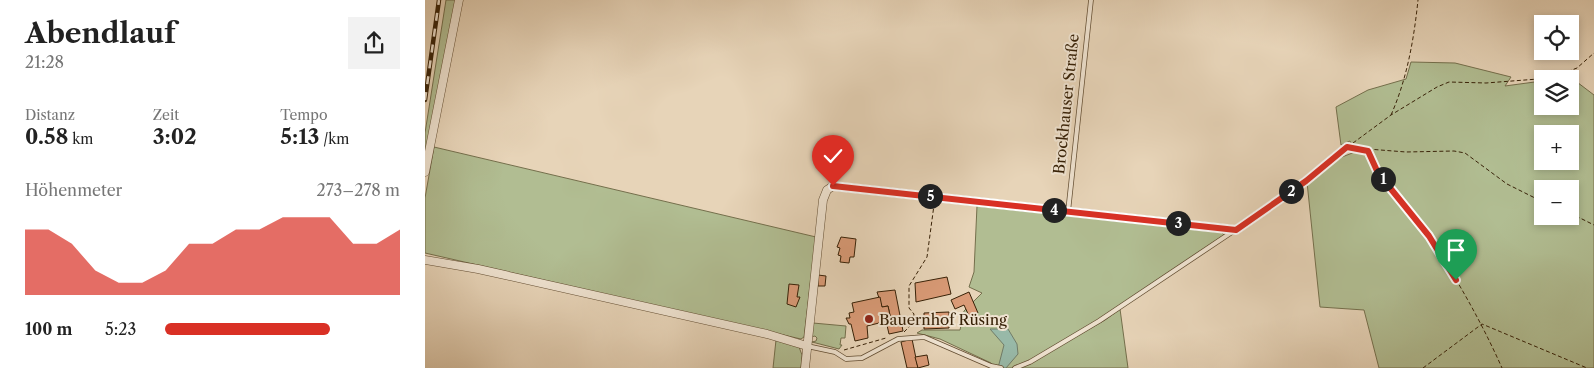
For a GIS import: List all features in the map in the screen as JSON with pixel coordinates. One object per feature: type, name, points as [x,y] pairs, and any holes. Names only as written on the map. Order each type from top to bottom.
[{"type":"street","points":[[425,172],[459,0]]},
{"type":"street","points":[[805,368],[823,200],[827,190],[836,186],[1236,230],[1306,181],[1347,147]]},
{"type":"street","points":[[425,260],[747,329],[807,346]]},
{"type":"lane","name":"Brockhauser Straße","points":[[1068,212],[1091,0]]},
{"type":"lane","points":[[1015,368],[1030,362],[1099,321],[1236,230]]},
{"type":"lane","points":[[807,346],[835,352],[846,359],[862,358],[898,339],[924,337],[998,368]]},
{"type":"path","points":[[1391,115],[1414,40],[1418,0]]},
{"type":"path","points":[[1347,147],[1391,115],[1449,82],[1486,83],[1551,78],[1577,68],[1594,53]]},
{"type":"path","points":[[1347,147],[1368,151],[1455,150],[1465,153],[1507,184],[1534,198]]},
{"type":"path","points":[[1368,151],[1378,173],[1429,236],[1482,324],[1502,368]]},
{"type":"path","points":[[902,333],[912,324],[915,314],[909,308],[909,286],[927,257],[935,197]]},
{"type":"path","points":[[1579,218],[1594,225]]},
{"type":"path","points":[[1423,368],[1482,324]]},
{"type":"path","points":[[1482,324],[1587,368]]},
{"type":"path","points":[[835,352],[893,336]]},
{"type":"shaded area","points":[[446,0],[457,0],[425,161],[425,133]]},
{"type":"shaded area","points":[[1411,62],[1455,63],[1511,77],[1505,86],[1534,82],[1534,115],[1579,115],[1579,84],[1594,95],[1594,368],[1379,368],[1364,310],[1320,307],[1307,182],[1342,157],[1355,152],[1350,141],[1341,145],[1336,107],[1368,90],[1406,79]]},
{"type":"shaded area","points":[[434,147],[816,237],[804,337],[801,339],[425,253],[425,198]]},
{"type":"shaded area","points":[[977,206],[1220,231],[1224,235],[1096,321],[1040,354],[1042,356],[1105,320],[1120,309],[1128,368],[990,368],[991,363],[940,339],[917,333],[922,330],[960,330],[964,311],[982,293],[969,287],[974,272]]},
{"type":"shaded area","points":[[813,323],[846,326],[845,338],[841,338],[840,345],[842,345],[839,349],[812,342],[816,341],[817,338],[815,336],[811,337]]},
{"type":"shaded area","points":[[990,329],[1008,329],[1017,344],[1018,354],[1006,368],[998,368],[1004,345]]},
{"type":"shaded area","points":[[776,340],[799,347],[802,355],[801,368],[773,368]]},
{"type":"building","points":[[841,237],[856,239],[854,257],[850,257],[849,263],[840,262],[841,256],[838,255],[840,248],[837,247]]},
{"type":"building","points":[[818,275],[826,276],[825,286],[818,286]]},
{"type":"building","points":[[947,277],[951,294],[916,302],[915,283]]},
{"type":"building","points":[[789,284],[799,285],[797,297],[800,297],[796,307],[787,304]]},
{"type":"building","points":[[895,290],[903,331],[889,334],[886,321],[891,320],[888,306],[882,307],[877,292]]},
{"type":"building","points":[[969,292],[978,313],[969,316],[964,305],[955,309],[951,300]]},
{"type":"building","name":"Bauernhof Rüsing","points":[[880,297],[882,307],[888,306],[891,320],[867,326],[868,338],[855,341],[851,324],[849,324],[846,318],[850,318],[849,313],[854,312],[852,303]]},
{"type":"building","points":[[949,312],[949,328],[924,329],[924,313]]},
{"type":"building","points":[[912,339],[918,368],[907,368],[901,342]]},
{"type":"building","points":[[927,355],[929,365],[918,368],[915,357]]},
{"type":"railway","points":[[425,100],[439,0]]},
{"type":"place","name":"Bauernhof Rüsing","points":[[869,319]]},
{"type":"route","points":[[833,186],[1236,230],[1306,181],[1347,147],[1368,151],[1378,173],[1429,236],[1456,280]]}]
